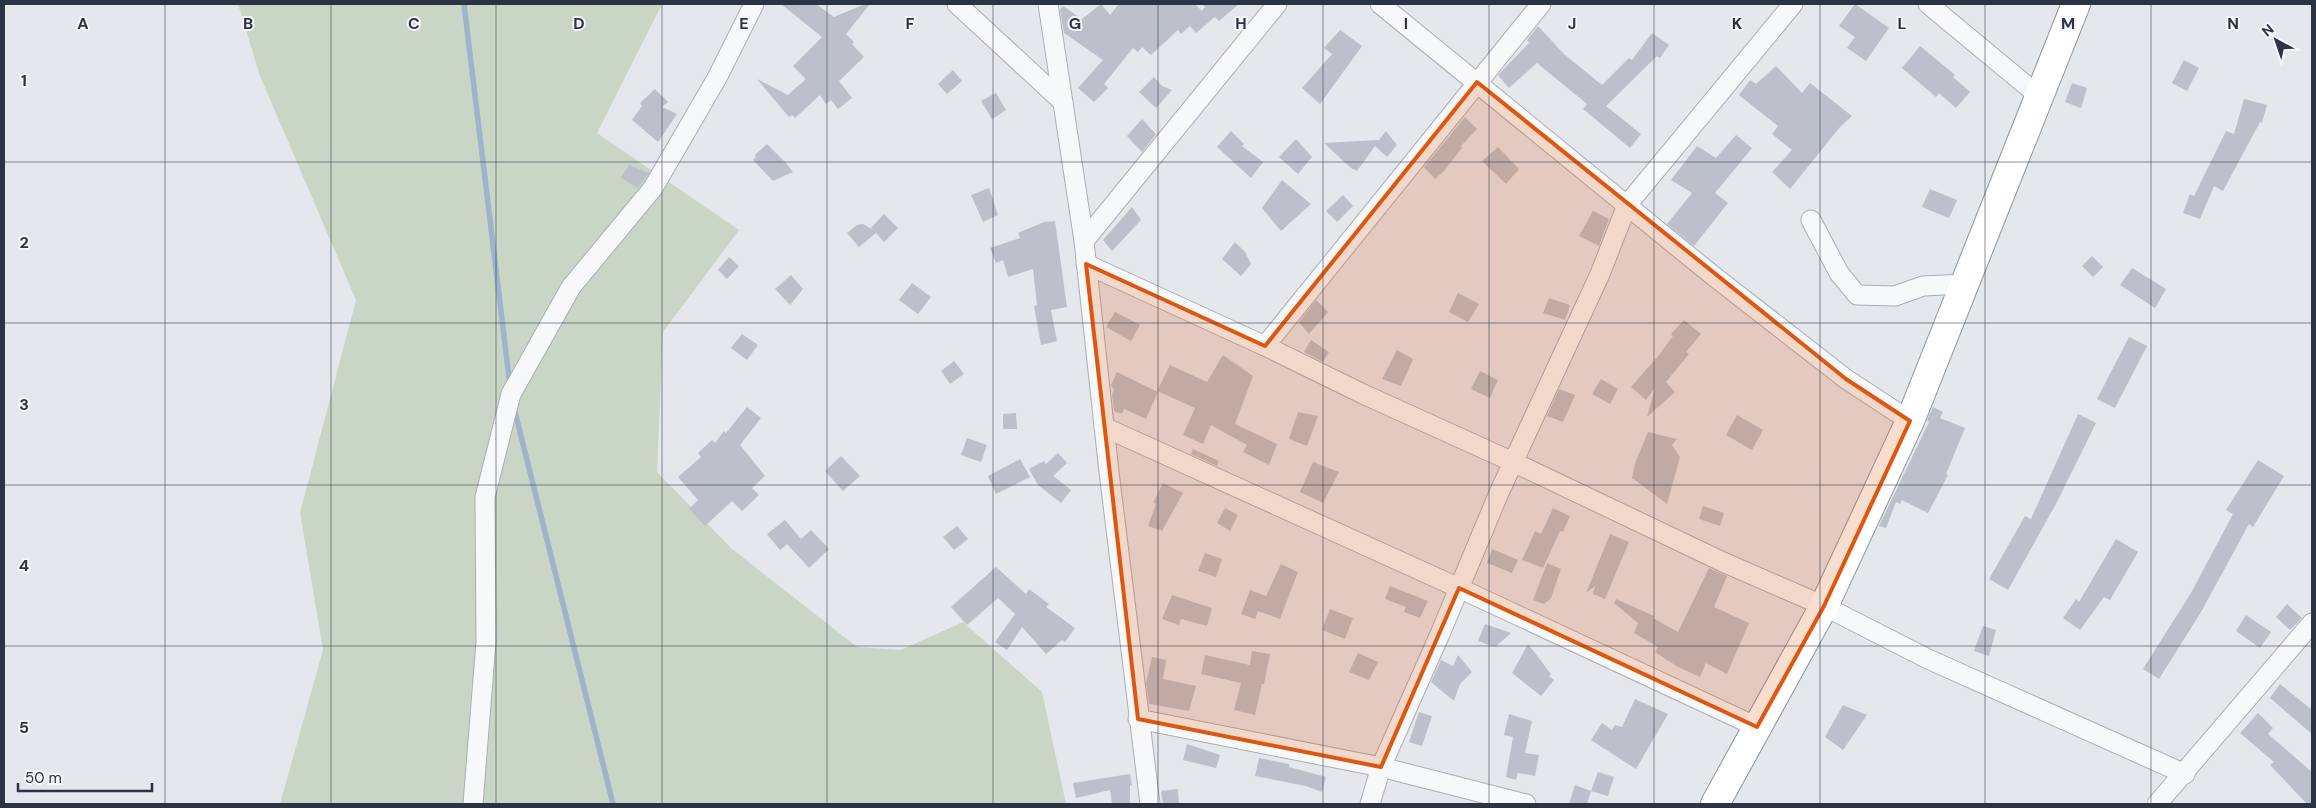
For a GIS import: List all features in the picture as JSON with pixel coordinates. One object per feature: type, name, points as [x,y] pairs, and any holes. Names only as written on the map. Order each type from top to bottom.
[{"type":"highway","points":[[1715,804],[1824,606],[1910,421],[2076,4]]},
{"type":"street","points":[[473,804],[486,642],[485,497],[511,394],[571,287],[654,188],[717,78],[754,4]]},
{"type":"street","points":[[957,4],[1063,102]]},
{"type":"street","points":[[1048,4],[1084,241],[1138,719],[1150,804]]},
{"type":"street","points":[[1084,241],[1277,4]]},
{"type":"street","points":[[1380,4],[1627,205],[1846,379],[1910,421]]},
{"type":"street","points":[[1265,346],[1541,4]]},
{"type":"street","points":[[1370,804],[1381,767],[1513,462],[1600,274],[1627,205],[1793,4]]},
{"type":"street","points":[[1928,4],[2039,96]]},
{"type":"street","points":[[1811,220],[1840,273],[1857,295],[1895,296],[1923,286],[1965,284]]},
{"type":"street","points":[[1086,264],[1513,462],[1723,562],[1824,606],[1928,659],[2185,774]]},
{"type":"street","points":[[1104,427],[1459,588],[1757,727]]},
{"type":"street","points":[[2157,804],[2185,774],[2312,623]]},
{"type":"street","points":[[1138,719],[1381,767],[1526,804]]},
{"type":"highlighted area","points":[[1477,82],[1846,379],[1910,421],[1824,606],[1757,727],[1459,588],[1381,767],[1138,719],[1086,264],[1265,346]]},
{"type":"green space","points":[[238,4],[662,4],[597,133],[739,230],[663,332],[657,472],[732,549],[857,647],[901,650],[963,622],[1042,692],[1066,804],[280,804],[323,650],[300,513],[356,300],[260,76]]},
{"type":"building","points":[[781,4],[816,4],[834,17],[865,4],[870,4],[846,34],[864,57],[839,81],[852,98],[838,109],[831,100],[826,104],[820,95],[795,118],[792,115],[789,117],[757,79],[788,95],[806,79],[793,66],[822,37]]},
{"type":"building","points":[[1101,4],[1110,15],[1119,4],[1195,4],[1202,11],[1205,7],[1202,4],[1239,4],[1219,21],[1215,17],[1196,33],[1190,26],[1181,34],[1178,30],[1151,55],[1142,47],[1138,52],[1133,48],[1104,84],[1108,88],[1094,102],[1078,88],[1103,60],[1064,33],[1060,10],[1063,6],[1082,19]]},
{"type":"building","points":[[1855,4],[1889,28],[1866,61],[1847,48],[1855,37],[1839,26]]},
{"type":"building","points":[[1538,26],[1564,54],[1602,85],[1629,58],[1632,60],[1652,33],[1669,45],[1660,58],[1657,56],[1606,106],[1641,134],[1630,148],[1583,109],[1587,104],[1537,63],[1509,88],[1498,75],[1529,43],[1527,40]]},
{"type":"building","points":[[1340,30],[1362,46],[1320,104],[1302,88],[1332,54],[1324,48]]},
{"type":"building","points":[[1920,46],[1955,75],[1953,77],[1970,92],[1956,108],[1939,93],[1936,97],[1902,68]]},
{"type":"building","points":[[2184,60],[2199,68],[2187,91],[2172,83]]},
{"type":"building","points":[[1776,66],[1802,93],[1810,83],[1852,116],[1840,127],[1790,189],[1772,172],[1792,150],[1772,134],[1778,126],[1739,95],[1750,80],[1756,84]]},
{"type":"building","points":[[953,70],[962,81],[947,94],[938,84]]},
{"type":"building","points":[[1154,77],[1162,86],[1172,90],[1156,108],[1139,92]]},
{"type":"building","points":[[2072,83],[2087,88],[2081,108],[2065,102]]},
{"type":"building","points":[[655,89],[668,102],[662,107],[677,114],[658,142],[632,120],[642,106],[640,103]]},
{"type":"building","points":[[996,93],[1006,110],[992,119],[981,101]]},
{"type":"building","points":[[2244,99],[2267,105],[2262,123],[2260,122],[2223,191],[2214,186],[2200,219],[2183,213],[2190,194],[2194,196],[2226,131],[2234,134]]},
{"type":"building","points":[[1465,117],[1477,129],[1461,146],[1462,148],[1444,171],[1435,179],[1424,167]]},
{"type":"building","points":[[1142,119],[1156,134],[1142,152],[1127,136]]},
{"type":"building","points":[[1231,131],[1244,144],[1242,146],[1263,162],[1251,178],[1217,147]]},
{"type":"building","points":[[1386,131],[1397,145],[1387,157],[1375,146],[1357,171],[1351,168],[1324,143],[1379,140]]},
{"type":"building","points":[[1736,135],[1752,148],[1715,193],[1728,203],[1694,246],[1667,224],[1692,193],[1671,180],[1697,146],[1716,158]]},
{"type":"building","points":[[1296,139],[1312,157],[1298,174],[1279,157]]},
{"type":"building","points":[[767,144],[793,172],[773,181],[753,160],[756,157],[755,155]]},
{"type":"building","points":[[1498,147],[1519,169],[1506,184],[1482,161]]},
{"type":"building","points":[[629,165],[649,173],[638,188],[621,178]]},
{"type":"building","points":[[1282,180],[1311,204],[1281,231],[1262,208]]},
{"type":"building","points":[[989,188],[998,215],[983,222],[971,195]]},
{"type":"building","points":[[1930,189],[1957,200],[1949,218],[1922,207]]},
{"type":"building","points":[[1343,195],[1353,206],[1337,222],[1326,211]]},
{"type":"building","points":[[1132,207],[1141,220],[1112,251],[1103,240]]},
{"type":"building","points":[[1593,211],[1609,219],[1599,246],[1579,236]]},
{"type":"building","points":[[884,214],[898,228],[884,242],[876,233],[859,247],[847,233],[857,225],[863,224],[873,230],[871,228]]},
{"type":"building","points":[[1055,221],[1067,307],[1051,310],[1057,341],[1041,345],[1034,306],[1037,305],[1033,269],[1008,277],[1003,260],[996,263],[990,248],[1020,238],[1018,233],[1044,222]]},
{"type":"building","points":[[1235,242],[1245,252],[1251,264],[1241,276],[1222,259]]},
{"type":"building","points":[[2092,256],[2103,267],[2093,277],[2082,266]]},
{"type":"building","points":[[729,257],[739,266],[727,279],[718,270]]},
{"type":"building","points":[[2132,268],[2166,289],[2155,308],[2120,285]]},
{"type":"building","points":[[791,275],[803,289],[790,305],[775,289]]},
{"type":"building","points":[[912,283],[931,297],[918,314],[899,300]]},
{"type":"building","points":[[1458,293],[1479,304],[1468,322],[1449,312]]},
{"type":"building","points":[[1549,298],[1570,305],[1565,320],[1543,313]]},
{"type":"building","points":[[1316,300],[1328,312],[1309,334],[1299,322]]},
{"type":"building","points":[[1115,312],[1140,325],[1131,341],[1106,327]]},
{"type":"building","points":[[1684,320],[1701,334],[1686,352],[1689,354],[1666,382],[1675,392],[1647,417],[1655,388],[1646,400],[1631,387],[1659,355],[1673,336],[1671,334]]},
{"type":"building","points":[[742,334],[758,345],[747,360],[731,348]]},
{"type":"building","points":[[2129,337],[2147,346],[2115,408],[2097,399]]},
{"type":"building","points":[[1311,340],[1329,352],[1323,362],[1304,352]]},
{"type":"building","points":[[1397,350],[1413,359],[1401,386],[1382,379]]},
{"type":"building","points":[[1223,355],[1253,376],[1235,424],[1277,444],[1269,465],[1243,452],[1247,445],[1211,425],[1203,444],[1183,435],[1195,408],[1157,391],[1170,365],[1207,382]]},
{"type":"building","points":[[954,361],[964,374],[950,384],[941,371]]},
{"type":"building","points":[[1480,371],[1498,380],[1490,398],[1471,389]]},
{"type":"building","points":[[1117,372],[1158,392],[1146,419],[1124,409],[1122,414],[1114,411],[1112,394],[1114,390],[1111,385]]},
{"type":"building","points":[[1601,379],[1618,389],[1610,404],[1592,394]]},
{"type":"building","points":[[1559,389],[1575,395],[1563,422],[1547,416]]},
{"type":"building","points":[[747,407],[761,418],[740,445],[765,476],[752,488],[759,495],[742,511],[732,501],[705,526],[689,509],[698,500],[678,477],[701,457],[698,453],[712,440],[715,443],[724,431],[726,433]]},
{"type":"building","points":[[1933,407],[1943,412],[1940,418],[1965,428],[1946,474],[1948,475],[1928,513],[1902,500],[1900,504],[1896,502],[1886,528],[1879,526],[1929,422],[1927,420]]},
{"type":"building","points":[[1298,412],[1318,416],[1307,446],[1289,439]]},
{"type":"building","points":[[1016,413],[1017,429],[1003,429],[1003,414]]},
{"type":"building","points":[[2078,414],[2096,423],[2057,502],[2008,590],[1989,579],[2025,516],[2031,519]]},
{"type":"building","points":[[1737,415],[1763,430],[1752,450],[1726,435]]},
{"type":"building","points":[[1648,432],[1677,439],[1672,445],[1680,457],[1667,504],[1632,478],[1635,463]]},
{"type":"building","points":[[967,438],[987,445],[981,462],[961,455]]},
{"type":"building","points":[[1193,449],[1219,461],[1217,466],[1191,454]]},
{"type":"building","points":[[1058,453],[1067,463],[1053,476],[1071,490],[1061,503],[1038,485],[1029,469],[1044,461],[1046,464]]},
{"type":"building","points":[[841,456],[860,476],[843,491],[825,471]]},
{"type":"building","points":[[1020,459],[1030,477],[996,494],[988,476]]},
{"type":"building","points":[[2258,460],[2284,476],[2253,527],[2249,524],[2201,612],[2159,679],[2143,669],[2191,593],[2233,514],[2226,510]]},
{"type":"building","points":[[1313,462],[1339,472],[1323,503],[1300,492]]},
{"type":"building","points":[[1163,483],[1183,493],[1162,531],[1148,526],[1156,504],[1153,503]]},
{"type":"building","points":[[1703,506],[1724,513],[1720,526],[1699,519]]},
{"type":"building","points":[[1225,508],[1238,515],[1230,531],[1217,523]]},
{"type":"building","points":[[1553,508],[1570,516],[1563,532],[1560,531],[1543,568],[1522,560],[1535,531],[1541,534]]},
{"type":"building","points":[[785,520],[801,539],[811,530],[829,549],[809,568],[787,544],[780,550],[767,534]]},
{"type":"building","points":[[957,526],[968,539],[954,550],[943,537]]},
{"type":"building","points":[[1610,534],[1629,542],[1605,599],[1593,594],[1595,586],[1586,593]]},
{"type":"building","points":[[2116,539],[2138,552],[2110,600],[2104,597],[2080,630],[2063,618],[2076,599],[2079,602]]},
{"type":"building","points":[[1492,549],[1518,560],[1512,573],[1487,563]]},
{"type":"building","points":[[1205,553],[1222,559],[1216,577],[1198,571]]},
{"type":"building","points":[[1547,563],[1561,569],[1551,598],[1544,604],[1533,600]]},
{"type":"building","points":[[1281,564],[1298,572],[1280,619],[1258,611],[1255,619],[1241,614],[1250,590],[1266,596]]},
{"type":"building","points":[[996,567],[1026,594],[1029,589],[1049,604],[1046,607],[1075,628],[1065,642],[1062,640],[1046,654],[1022,627],[1007,650],[995,642],[1015,614],[998,598],[967,625],[951,607]]},
{"type":"building","points":[[1709,568],[1727,576],[1714,607],[1749,623],[1727,674],[1706,663],[1700,677],[1678,667],[1655,652],[1658,647],[1634,633],[1638,623],[1614,603],[1616,599],[1654,616],[1653,618],[1678,632]]},
{"type":"building","points":[[1390,586],[1428,601],[1420,618],[1404,612],[1406,607],[1385,599]]},
{"type":"building","points":[[1172,595],[1212,608],[1207,626],[1181,619],[1179,625],[1162,619]]},
{"type":"building","points":[[2287,604],[2302,618],[2290,630],[2276,617]]},
{"type":"building","points":[[1330,609],[1353,618],[1345,639],[1322,630]]},
{"type":"building","points":[[2246,615],[2271,632],[2260,648],[2236,631]]},
{"type":"building","points":[[1485,624],[1511,633],[1495,647],[1478,641]]},
{"type":"building","points":[[1983,626],[1996,630],[1989,656],[1974,651]]},
{"type":"building","points":[[1528,644],[1551,674],[1549,676],[1554,680],[1541,696],[1512,673]]},
{"type":"building","points":[[1252,651],[1270,654],[1255,715],[1234,710],[1241,683],[1201,674],[1205,655],[1250,665]]},
{"type":"building","points":[[1358,653],[1378,662],[1369,680],[1349,672]]},
{"type":"building","points":[[1458,655],[1472,672],[1460,684],[1454,701],[1431,682],[1441,660],[1453,666]]},
{"type":"building","points":[[1152,657],[1166,660],[1163,679],[1196,686],[1189,711],[1149,704],[1146,683]]},
{"type":"building","points":[[2280,684],[2312,710],[2312,734],[2270,698]]},
{"type":"building","points":[[1635,699],[1668,714],[1636,769],[1591,740],[1602,723],[1612,730],[1615,725],[1622,727]]},
{"type":"building","points":[[1843,705],[1867,715],[1843,750],[1825,737]]},
{"type":"building","points":[[1419,712],[1432,716],[1422,746],[1409,742]]},
{"type":"building","points":[[2258,713],[2273,728],[2268,734],[2312,772],[2312,804],[2307,804],[2270,765],[2274,762],[2240,733]]},
{"type":"building","points":[[1509,714],[1532,721],[1525,753],[1539,755],[1535,776],[1518,773],[1516,780],[1506,777],[1513,737],[1504,735]]},
{"type":"building","points":[[1187,744],[1220,755],[1216,768],[1183,760]]},
{"type":"building","points":[[1259,758],[1289,764],[1289,767],[1326,777],[1322,792],[1306,786],[1255,776]]},
{"type":"building","points":[[1598,772],[1614,777],[1608,796],[1591,791]]},
{"type":"building","points":[[1130,774],[1132,785],[1130,786],[1130,804],[1112,804],[1110,790],[1076,798],[1073,783]]},
{"type":"building","points":[[1575,785],[1591,791],[1587,804],[1569,804]]},
{"type":"building","points":[[1178,789],[1179,804],[1163,804],[1161,791]]},
{"type":"waterway","points":[[464,4],[510,386]]},
{"type":"waterway","points":[[514,408],[613,804]]}]
